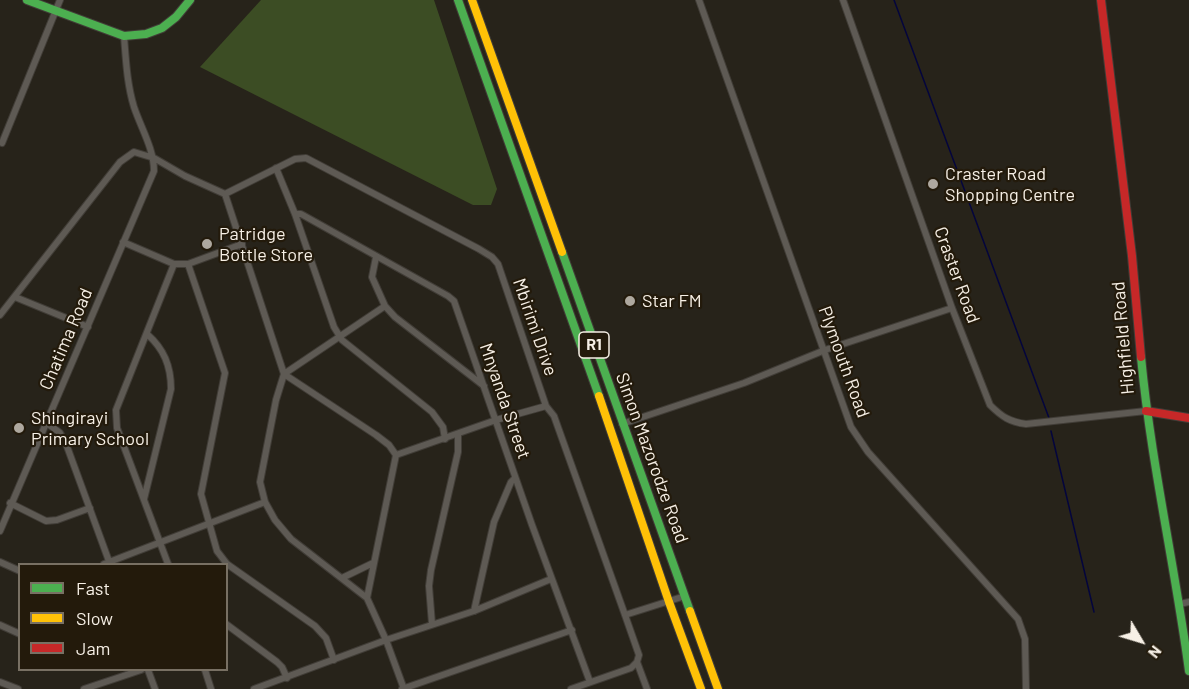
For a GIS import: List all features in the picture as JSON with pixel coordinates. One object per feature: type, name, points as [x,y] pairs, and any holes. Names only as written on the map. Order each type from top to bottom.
[{"type":"main road","points":[[27,0],[124,36],[139,37],[165,27],[190,0]]},
{"type":"main road","name":"Simon Mazorodze Road","points":[[458,0],[629,479],[669,602],[701,689]]},
{"type":"main road","name":"Simon Mazorodze Road","points":[[472,0],[718,689]]},
{"type":"main road","name":"Highfield Road","points":[[1101,0],[1132,256],[1146,411],[1161,509],[1185,603],[1189,671]]},
{"type":"main road","points":[[1146,411],[1189,418]]},
{"type":"main road","points":[[622,424],[621,436],[629,459],[629,479]]},
{"type":"street","points":[[2,143],[60,0]]},
{"type":"street","name":"Plymouth Road","points":[[699,0],[856,438],[1018,619],[1025,639],[1026,689]]},
{"type":"street","name":"Craster Road","points":[[843,0],[952,308],[990,405],[1001,416],[1013,422],[1026,424],[1146,411]]},
{"type":"street","points":[[124,36],[128,87],[154,158]]},
{"type":"street","points":[[0,315],[120,162],[134,152],[154,158],[185,176],[225,194],[284,374],[276,400],[260,482],[266,502],[275,520],[291,539],[367,598],[404,689],[572,630]]},
{"type":"street","name":"Chatima Road","points":[[0,531],[154,171],[154,158]]},
{"type":"street","name":"Mbirimi Drive","points":[[225,194],[295,159],[306,158],[492,257],[498,264],[546,406],[554,416],[625,615],[639,655],[637,662],[647,689]]},
{"type":"street","points":[[276,168],[295,214],[334,327],[351,349],[432,412],[443,427],[445,438]]},
{"type":"street","name":"Mnyanda Street","points":[[295,214],[301,214],[454,301],[551,579],[590,682]]},
{"type":"street","points":[[123,242],[174,264],[188,264],[242,244]]},
{"type":"street","points":[[376,257],[372,277],[385,306],[395,317],[485,386]]},
{"type":"street","points":[[168,563],[115,418],[116,410],[174,264]]},
{"type":"street","points":[[188,264],[225,373],[201,494],[208,524],[218,551],[226,563]]},
{"type":"street","points":[[15,297],[88,327]]},
{"type":"street","points":[[284,374],[385,306]]},
{"type":"street","points":[[610,428],[744,382],[825,350],[952,308]]},
{"type":"street","points":[[143,500],[171,389],[171,377],[164,353],[147,334]]},
{"type":"street","points":[[284,374],[376,435],[389,445],[396,455],[367,598]]},
{"type":"street","points":[[396,455],[496,420],[546,406]]},
{"type":"street","points":[[47,423],[60,433],[65,441],[90,508],[107,563]]},
{"type":"street","points":[[432,624],[429,586],[431,570],[458,453],[458,434]]},
{"type":"street","points":[[474,611],[494,522],[511,482],[516,478]]},
{"type":"street","points":[[110,563],[266,502]]},
{"type":"street","points":[[10,504],[46,520],[57,520],[90,508]]},
{"type":"street","points":[[0,562],[18,570]]},
{"type":"street","points":[[342,578],[373,563]]},
{"type":"street","points":[[228,565],[315,626],[326,638],[334,660]]},
{"type":"street","points":[[254,689],[386,640],[474,611],[551,579]]},
{"type":"street","points":[[625,615],[685,596]]},
{"type":"street","points":[[0,625],[18,633]]},
{"type":"street","points":[[228,625],[277,662],[287,678]]},
{"type":"street","points":[[571,689],[631,668],[637,662]]},
{"type":"street","points":[[84,689],[135,671]]},
{"type":"street","points":[[149,671],[155,689]]},
{"type":"street","points":[[206,671],[212,689]]},
{"type":"street","points":[[0,682],[18,689]]},
{"type":"green space","points":[[261,0],[434,0],[497,189],[491,205],[473,205],[200,67]]},
{"type":"waterway","points":[[894,0],[1049,418]]},
{"type":"waterway","points":[[1051,431],[1094,612]]},
{"type":"traffic: fast","points":[[27,0],[124,36],[146,34],[162,28],[176,17],[190,0]]},
{"type":"traffic: fast","points":[[458,0],[599,396]]},
{"type":"traffic: fast","points":[[562,252],[690,611]]},
{"type":"traffic: fast","points":[[1141,357],[1145,397],[1189,671]]},
{"type":"traffic: slow","points":[[472,0],[562,252]]},
{"type":"traffic: slow","points":[[599,396],[701,689]]},
{"type":"traffic: slow","points":[[690,611],[718,689]]},
{"type":"traffic: jam","points":[[1101,0],[1132,256],[1141,357]]},
{"type":"traffic: jam","points":[[1146,411],[1189,418]]},
{"type":"place","name":"Craster Road Shopping Centre","points":[[933,184]]},
{"type":"place","name":"Patridge Bottle Store","points":[[207,244]]},
{"type":"place","name":"Star FM","points":[[630,301]]},
{"type":"place","name":"Shingirayi Primary School","points":[[19,428]]}]
